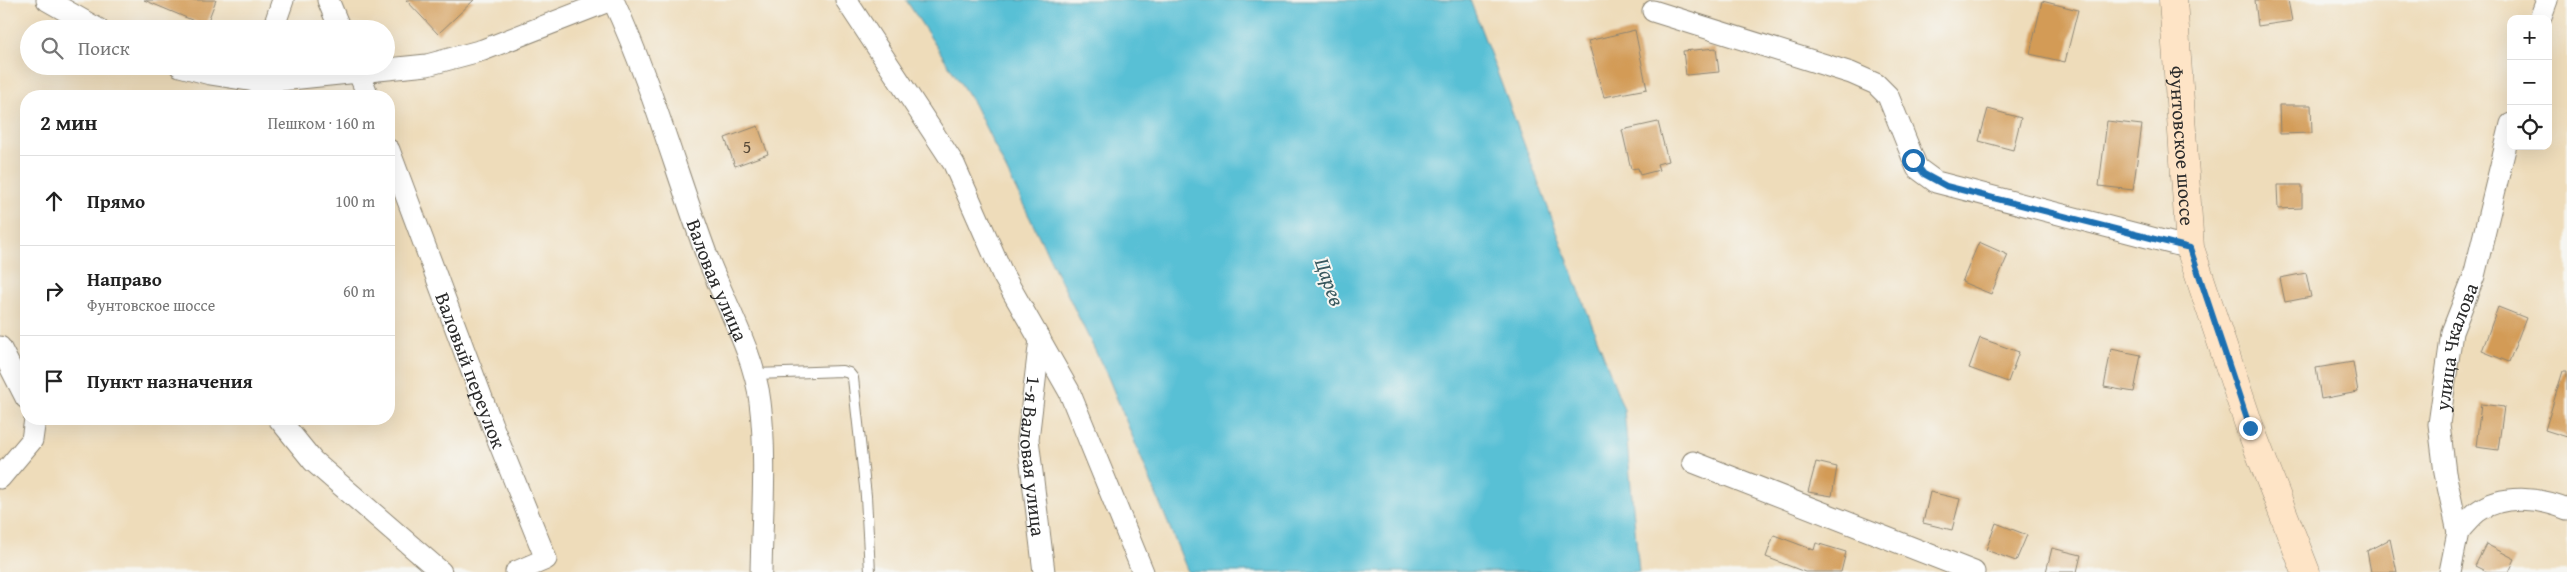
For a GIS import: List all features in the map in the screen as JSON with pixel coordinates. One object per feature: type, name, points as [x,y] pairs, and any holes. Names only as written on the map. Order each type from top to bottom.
[{"type":"street","points":[[47,0],[82,20]]},
{"type":"street","points":[[276,20],[282,0]]},
{"type":"street","points":[[328,0],[336,20]]},
{"type":"street","points":[[395,67],[427,65],[483,50],[612,0]]},
{"type":"street","name":"Валовая улица","points":[[612,0],[636,50],[708,259],[754,374],[760,402],[763,494],[761,572]]},
{"type":"street","points":[[846,0],[954,164],[1003,275],[1069,391],[1143,572]]},
{"type":"street","name":"Фунтовское шоссе","points":[[2173,0],[2190,248],[2250,428],[2306,572]]},
{"type":"street","points":[[2541,15],[2547,0]]},
{"type":"street","points":[[1654,10],[1851,73],[1876,84],[1888,96],[1895,109],[1917,168],[1936,182],[2190,248]]},
{"type":"street","points":[[216,75],[261,82],[313,75]]},
{"type":"street","points":[[359,75],[366,90]]},
{"type":"street","name":"улица Чкалова","points":[[2450,572],[2458,532],[2445,473],[2439,424],[2452,332],[2474,276],[2507,140]]},
{"type":"street","name":"Валовый переулок","points":[[395,166],[492,425],[549,566],[516,572]]},
{"type":"street","name":"1-я Валовая улица","points":[[1040,340],[1028,439],[1044,572]]},
{"type":"street","points":[[0,347],[20,386]]},
{"type":"street","points":[[0,478],[32,440],[34,425]]},
{"type":"street","points":[[284,425],[313,461],[441,572]]},
{"type":"street","points":[[1693,462],[1974,572]]},
{"type":"street","points":[[2458,532],[2478,512],[2491,505],[2508,501],[2546,500],[2567,509]]},
{"type":"lane","points":[[754,374],[842,371],[849,373],[853,378],[866,496],[870,572]]},
{"type":"water","name":"Царев","points":[[906,0],[1470,0],[1624,410],[1639,572],[1188,572],[1108,377],[974,104]]},
{"type":"building","points":[[144,0],[216,0],[208,20],[192,20]]},
{"type":"building","points":[[406,0],[474,0],[438,34]]},
{"type":"building","points":[[2255,0],[2288,0],[2292,21],[2258,26]]},
{"type":"building","points":[[2042,1],[2078,10],[2065,62],[2030,54]]},
{"type":"building","points":[[1635,30],[1647,89],[1604,97],[1588,41]]},
{"type":"building","points":[[1716,48],[1719,72],[1686,75],[1683,51]]},
{"type":"building","points":[[2279,105],[2311,105],[2312,133],[2280,134]]},
{"type":"building","points":[[1988,109],[2021,118],[2013,150],[1979,141]]},
{"type":"building","points":[[2107,121],[2142,125],[2133,190],[2099,186]]},
{"type":"building","points":[[1658,122],[1668,161],[1657,164],[1659,170],[1640,175],[1638,168],[1631,169],[1622,130]]},
{"type":"building","points":[[758,126],[768,154],[735,166],[725,138]]},
{"type":"building","points":[[2277,185],[2302,185],[2302,208],[2278,209]]},
{"type":"building","points":[[1979,242],[2008,255],[1991,294],[1962,282]]},
{"type":"building","points":[[2306,273],[2311,297],[2285,302],[2280,278]]},
{"type":"building","points":[[2498,307],[2526,318],[2509,362],[2482,351]]},
{"type":"building","points":[[1980,338],[2019,352],[2008,382],[1969,368]]},
{"type":"building","points":[[2111,349],[2141,355],[2134,392],[2104,387]]},
{"type":"building","points":[[2353,362],[2358,392],[2321,399],[2316,368]]},
{"type":"building","points":[[2563,371],[2567,371],[2567,437],[2545,430]]},
{"type":"building","points":[[2481,404],[2504,407],[2498,450],[2476,447]]},
{"type":"building","points":[[1816,462],[1837,467],[1832,496],[1808,492]]},
{"type":"building","points":[[1930,492],[1960,499],[1952,530],[1923,523]]},
{"type":"building","points":[[1996,523],[2027,535],[2016,561],[1986,550]]},
{"type":"building","points":[[1774,535],[1814,550],[1816,543],[1846,552],[1841,572],[1805,572],[1766,557]]},
{"type":"building","points":[[2390,539],[2397,572],[2371,572],[2367,551]]},
{"type":"building","points":[[2486,544],[2515,559],[2509,572],[2487,572],[2475,566]]},
{"type":"building","points":[[2052,548],[2081,555],[2077,572],[2046,572]]},
{"type":"route","points":[[1913,160],[1917,168],[1924,174],[1946,186],[2190,248],[2250,428]]}]
